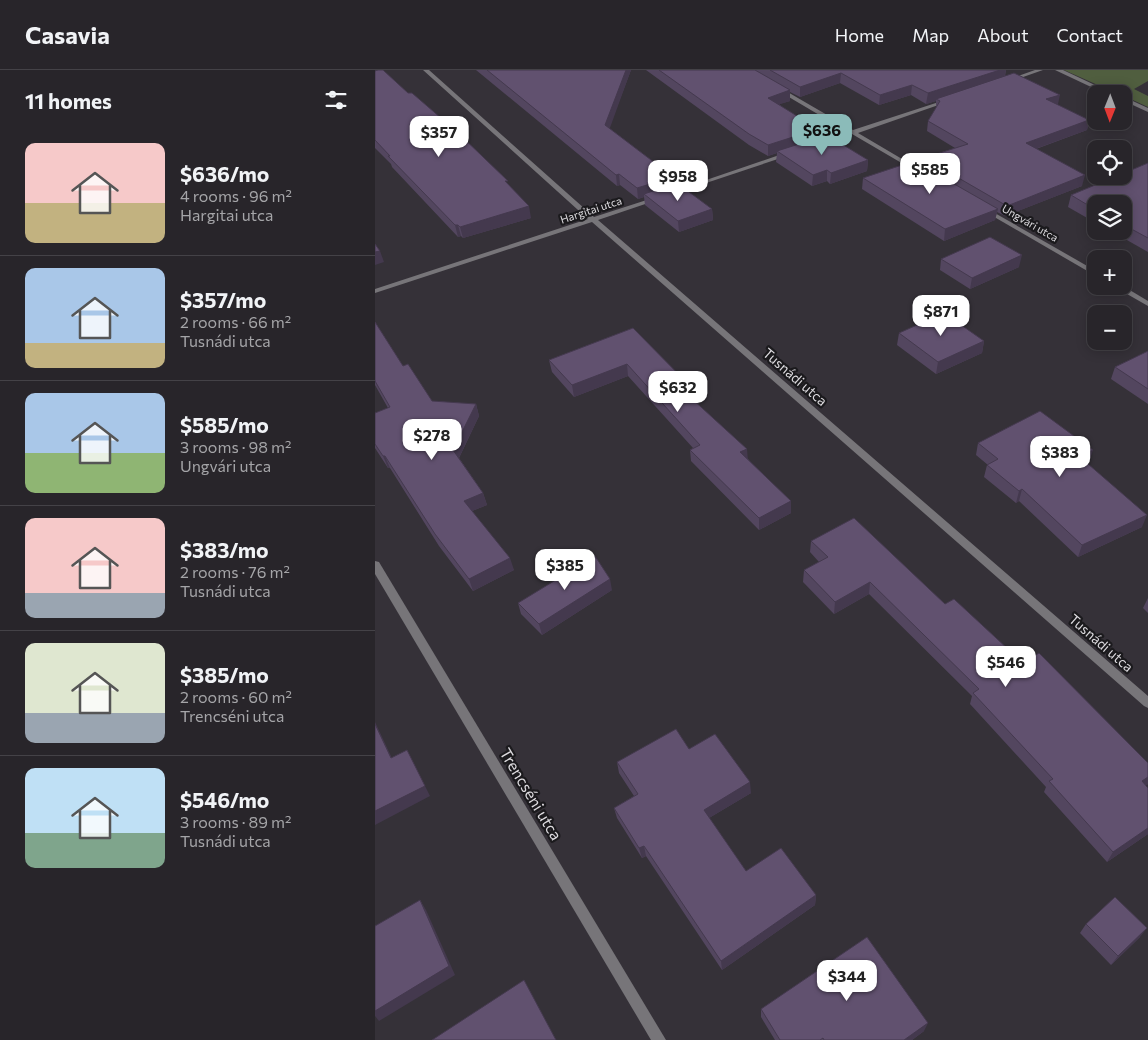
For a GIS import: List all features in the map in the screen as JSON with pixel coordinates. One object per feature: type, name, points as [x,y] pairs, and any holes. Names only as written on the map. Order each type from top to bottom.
[{"type":"street","name":"Tusnádi utca","points":[[426,70],[594,220],[1148,702]]},
{"type":"street","points":[[1003,82],[1040,70]]},
{"type":"street","points":[[1058,70],[1091,85]]},
{"type":"street","points":[[771,85],[921,172]]},
{"type":"street","points":[[815,144],[955,98]]},
{"type":"street","points":[[1133,103],[1148,110]]},
{"type":"street","name":"Hargitai utca","points":[[375,291],[594,220],[796,151]]},
{"type":"street","name":"Ungvári utca","points":[[979,206],[1087,269]]},
{"type":"street","points":[[1132,295],[1148,304]]},
{"type":"street","name":"Trencséni utca","points":[[375,565],[659,1040]]},
{"type":"green space","points":[[1064,70],[1148,70],[1148,81],[1134,89],[1148,96],[1148,107],[1133,100],[1133,85],[1098,85]]},
{"type":"building","points":[[383,70],[408,93],[412,93],[456,131],[508,181],[505,181],[529,206],[460,227],[455,225],[375,140],[375,71]]},
{"type":"building","points":[[487,70],[626,70],[605,125],[655,163],[652,164],[670,178],[637,188],[619,174],[616,175]]},
{"type":"building","points":[[659,70],[755,70],[790,90],[768,98],[818,129],[768,145],[749,134]]},
{"type":"building","points":[[770,70],[1000,70],[928,93],[912,85],[880,95],[841,73],[800,87]]},
{"type":"building","points":[[1014,73],[1060,95],[1046,99],[1087,119],[1087,121],[1026,143],[1085,175],[1007,206],[924,158],[968,144],[928,121],[940,101],[936,99]]},
{"type":"building","points":[[827,135],[868,160],[831,173],[827,170],[813,175],[777,151]]},
{"type":"building","points":[[914,161],[998,209],[945,229],[863,178]]},
{"type":"building","points":[[1148,163],[1148,238],[1132,229],[1132,195],[1087,195],[1087,205],[1071,195],[1095,185],[1132,185],[1132,170]]},
{"type":"building","points":[[677,183],[712,209],[678,221],[644,194]]},
{"type":"building","points":[[990,237],[1022,255],[972,278],[941,259]]},
{"type":"building","points":[[375,244],[380,251],[375,252]]},
{"type":"building","points":[[944,313],[984,341],[938,362],[899,333]]},
{"type":"building","points":[[375,322],[403,366],[408,364],[432,401],[476,404],[453,450],[483,493],[464,501],[510,558],[469,579],[435,534],[385,456],[383,456],[375,444],[375,413],[390,407],[375,381]]},
{"type":"building","points":[[633,328],[698,394],[690,397],[747,449],[740,452],[791,501],[759,518],[690,450],[700,445],[627,364],[572,385],[549,360]]},
{"type":"building","points":[[1148,351],[1148,389],[1115,367]]},
{"type":"building","points":[[1040,411],[1093,450],[1080,457],[1147,515],[1082,545],[1022,489],[1019,491],[987,465],[998,459],[978,443]]},
{"type":"building","points":[[854,518],[945,604],[954,599],[1023,663],[1039,653],[1148,763],[1148,777],[1142,781],[1148,788],[1148,828],[1113,852],[1049,781],[1053,779],[973,693],[979,689],[870,582],[835,602],[804,570],[828,557],[811,541]]},
{"type":"building","points":[[595,556],[610,579],[539,624],[518,603]]},
{"type":"building","points":[[375,724],[391,758],[407,750],[425,786],[375,811]]},
{"type":"building","points":[[676,729],[689,749],[715,734],[750,782],[704,810],[746,871],[781,848],[816,895],[721,961],[644,846],[639,848],[614,808],[638,794],[617,762]]},
{"type":"building","points":[[1115,897],[1147,928],[1118,956],[1086,924]]},
{"type":"building","points":[[420,900],[449,966],[375,1011],[375,926]]},
{"type":"building","points":[[867,937],[928,1023],[904,1040],[824,1040],[823,1038],[820,1040],[780,1040],[761,1009]]},
{"type":"building","points":[[524,980],[556,1040],[432,1040]]}]
